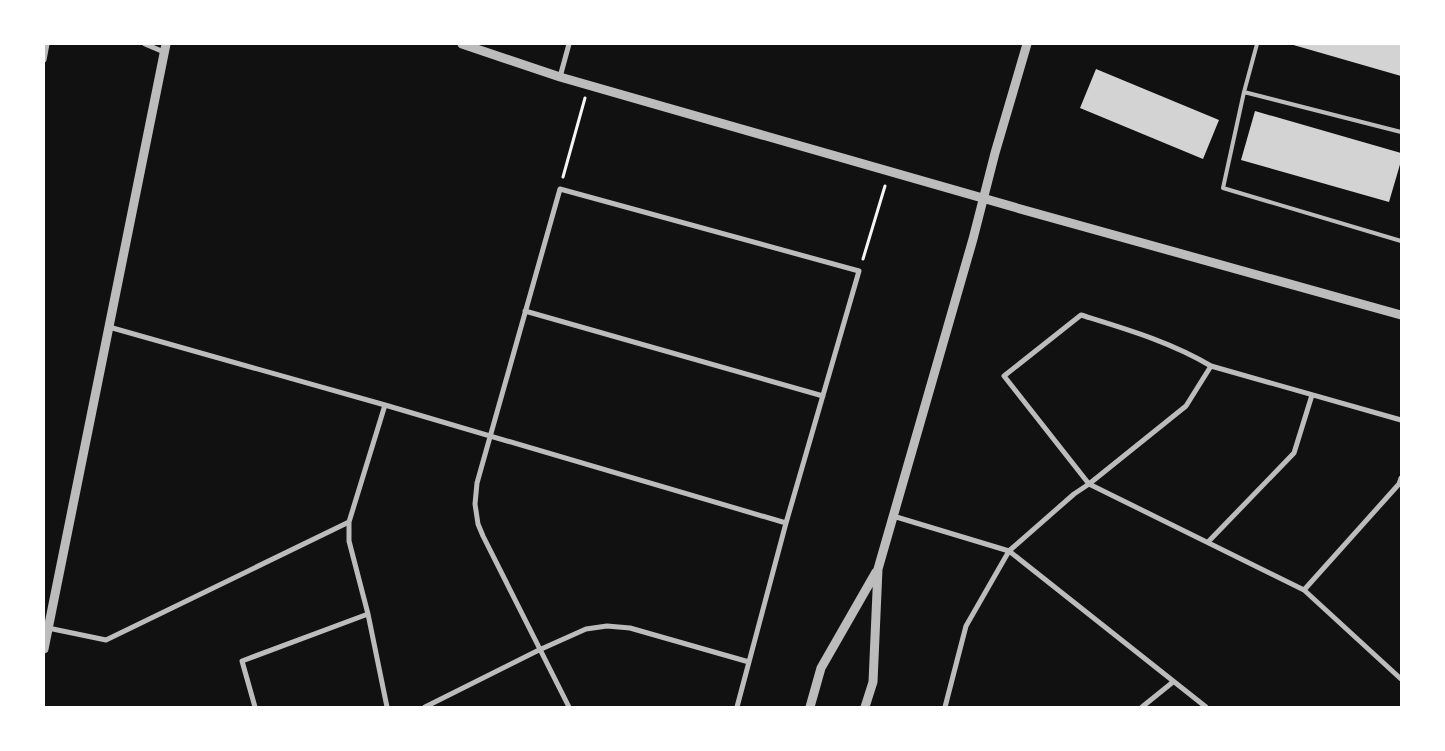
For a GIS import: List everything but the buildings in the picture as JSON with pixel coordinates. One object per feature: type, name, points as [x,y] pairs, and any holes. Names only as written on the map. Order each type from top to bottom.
[{"type":"street","points":[[44,60],[47,44]]},
{"type":"street","points":[[44,649],[165,48],[145,44]]},
{"type":"street","points":[[462,44],[560,77],[984,199],[1401,315]]},
{"type":"street","points":[[560,77],[569,44]]},
{"type":"street","points":[[866,707],[873,682],[878,569],[1027,44]]},
{"type":"street","points":[[569,707],[478,524],[475,504],[489,436],[560,189],[859,271],[786,523],[737,707]]},
{"type":"street","points":[[525,312],[823,396]]},
{"type":"street","points":[[1401,420],[1211,366],[1194,356],[1150,337],[1081,314],[1004,376],[1089,484],[1304,590],[1401,679]]},
{"type":"street","points":[[108,326],[786,523]]},
{"type":"street","points":[[945,707],[966,626],[1009,551],[1074,494],[1186,406],[1211,366]]},
{"type":"street","points":[[1208,542],[1294,454],[1312,394]]},
{"type":"street","points":[[385,405],[350,522],[348,541],[368,614],[386,707]]},
{"type":"street","points":[[1304,590],[1399,484],[1401,478]]},
{"type":"street","points":[[892,516],[1009,551],[1206,707]]},
{"type":"street","points":[[48,628],[106,640],[350,522]]},
{"type":"street","points":[[810,707],[821,668],[878,569]]},
{"type":"street","points":[[255,707],[242,661],[368,614]]},
{"type":"street","points":[[425,707],[539,650],[586,629],[607,626],[630,628],[749,662]]},
{"type":"street","points":[[1142,707],[1174,682]]},
{"type":"lane","points":[[1257,44],[1244,92],[1223,188],[1401,241]]},
{"type":"lane","points":[[1244,92],[1401,132]]},
{"type":"path","points":[[560,189],[589,85]]},
{"type":"path","points":[[859,271],[889,171]]}]
